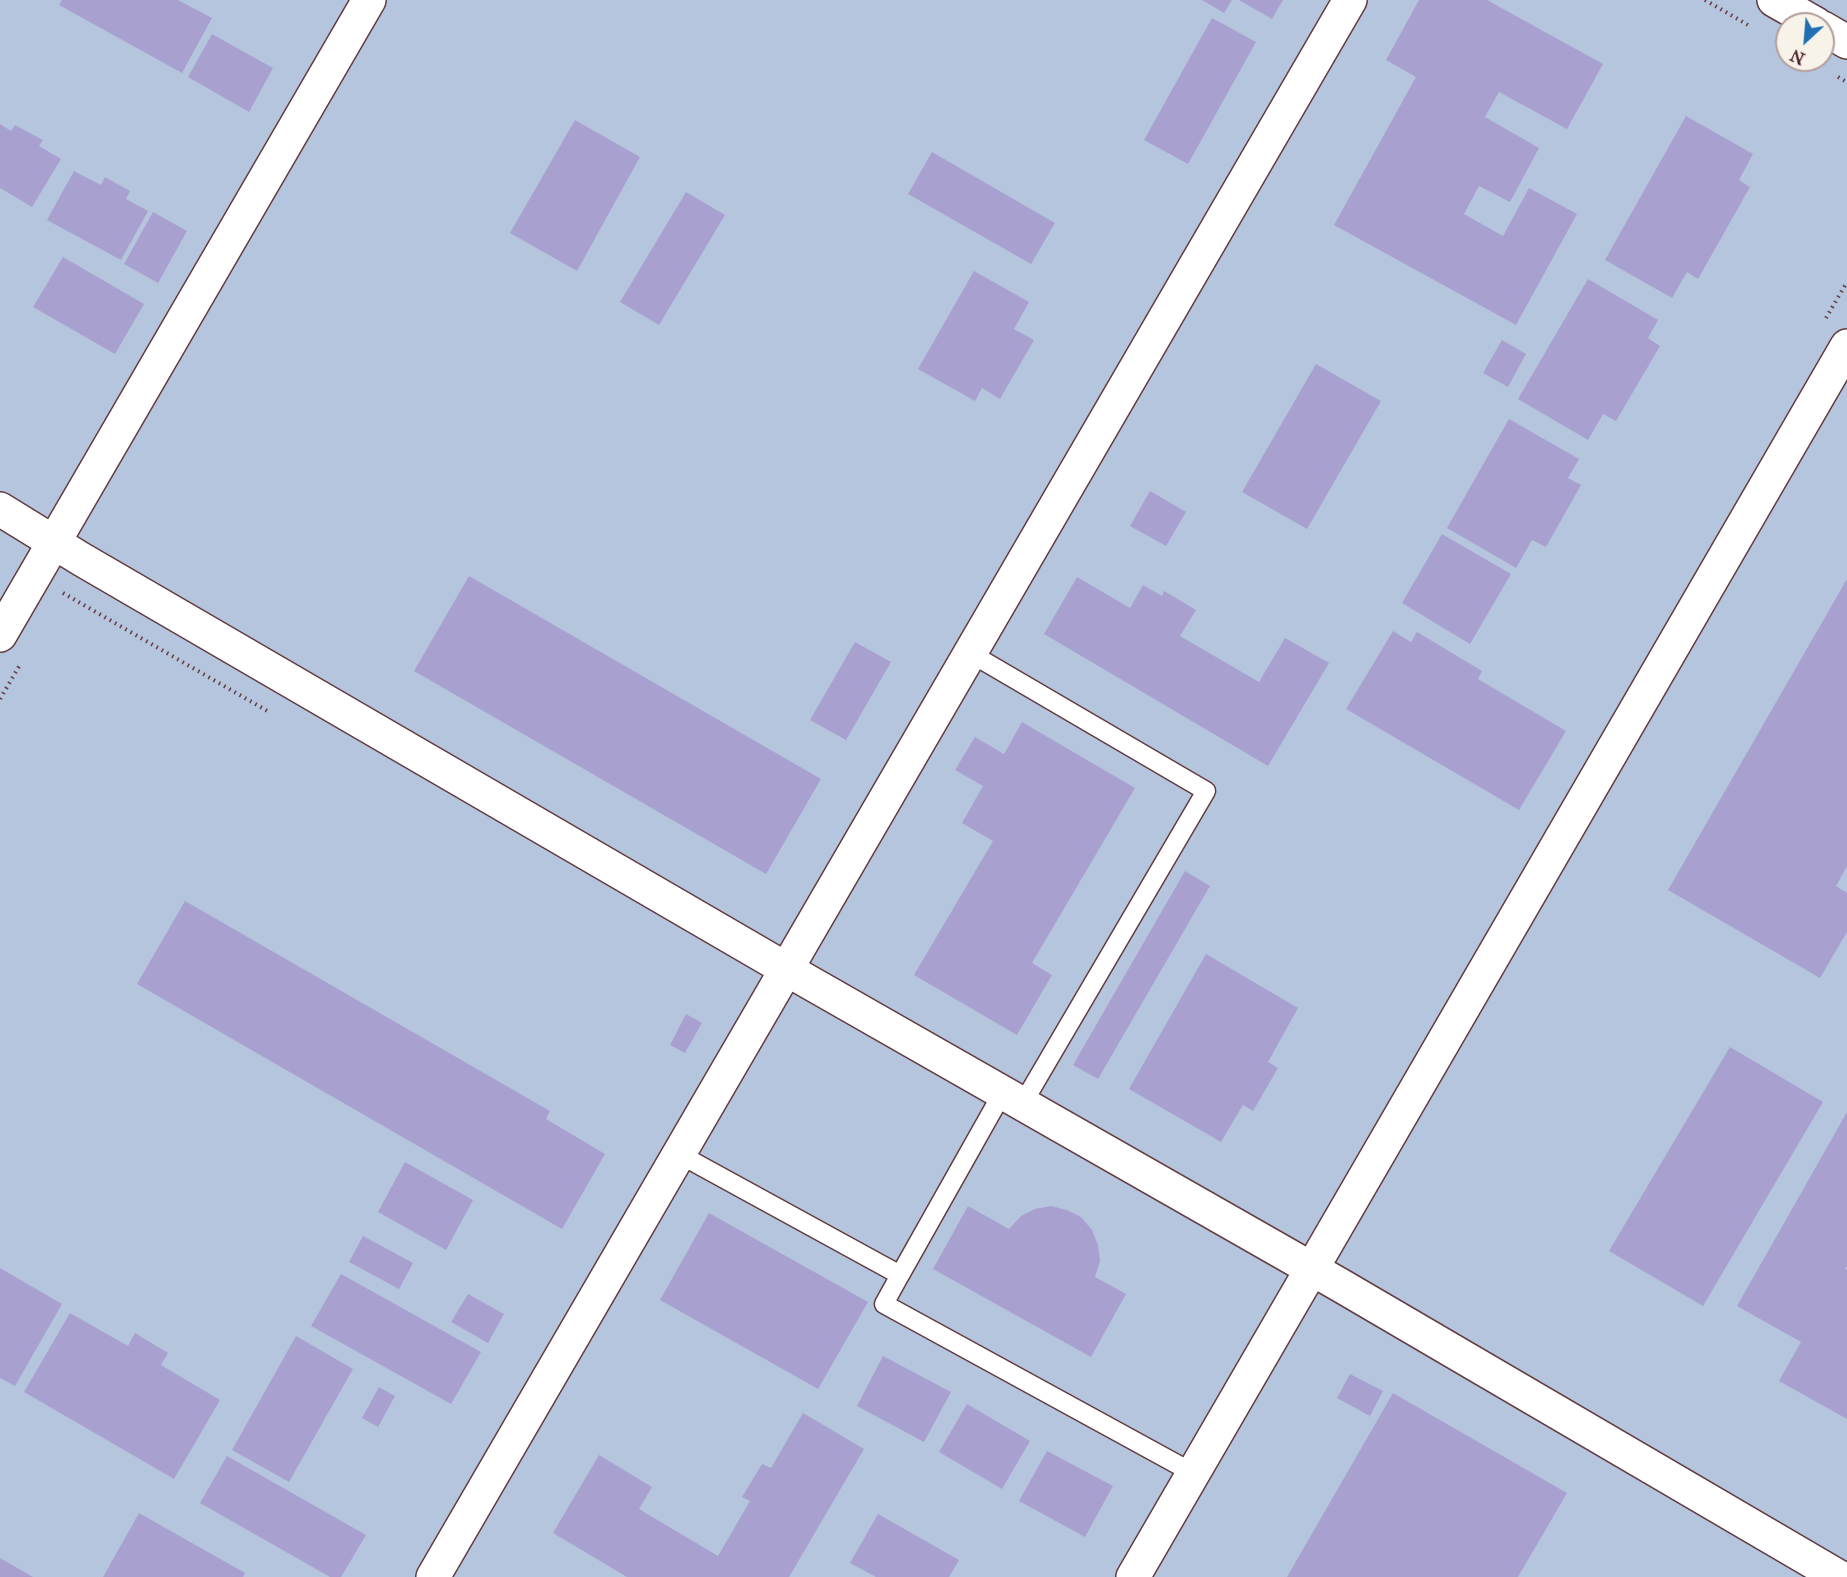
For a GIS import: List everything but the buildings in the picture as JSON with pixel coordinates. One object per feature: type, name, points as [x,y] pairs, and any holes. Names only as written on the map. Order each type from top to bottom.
[{"type":"street","points":[[0,635],[369,0]]},
{"type":"street","points":[[433,1577],[1350,0]]},
{"type":"street","points":[[1774,0],[1795,12]]},
{"type":"street","points":[[1133,1577],[1847,346]]},
{"type":"street","points":[[0,508],[81,559],[786,969],[1311,1268],[1839,1577]]},
{"type":"lane","points":[[970,653],[1206,791],[900,1275],[884,1304],[1193,1473]]},
{"type":"lane","points":[[679,1154],[900,1275]]},
{"type":"shaded area","points":[[0,0],[1847,0],[1847,1577],[0,1577]]}]
